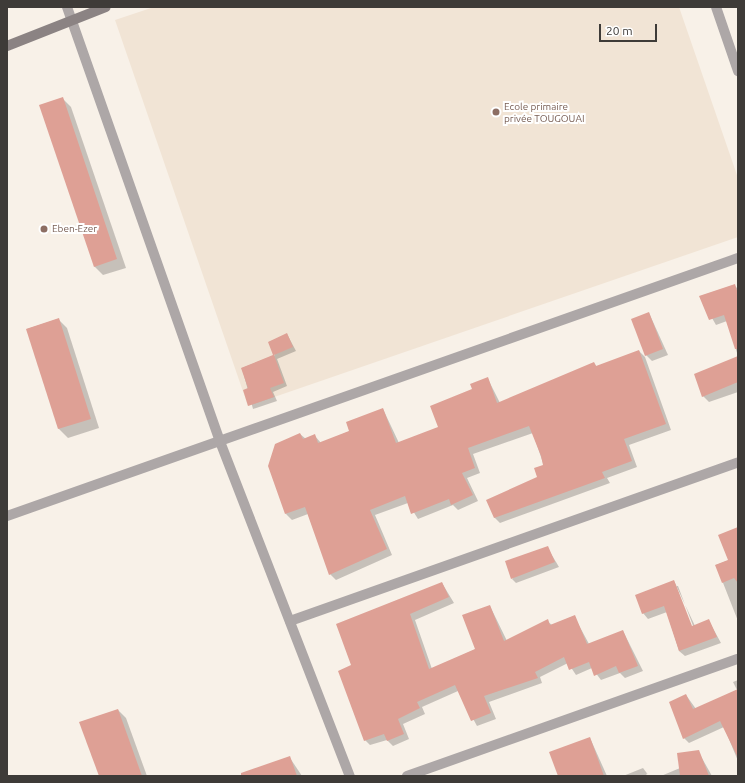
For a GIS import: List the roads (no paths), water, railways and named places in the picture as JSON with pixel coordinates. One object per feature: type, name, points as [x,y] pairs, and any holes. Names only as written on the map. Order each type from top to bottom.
[{"type":"street","points":[[67,7],[219,439],[350,776]]},
{"type":"street","points":[[7,46],[71,19],[106,7]]},
{"type":"street","points":[[716,7],[738,71]]},
{"type":"street","points":[[728,42],[738,38]]},
{"type":"street","points":[[7,516],[219,439],[738,258]]},
{"type":"street","points":[[290,621],[738,462]]},
{"type":"street","points":[[408,776],[738,660]]},
{"type":"place","name":"Ecole primaire privée TOUGOUAI","points":[[496,112]]},
{"type":"place","name":"Eben-Ezer","points":[[44,229]]}]
